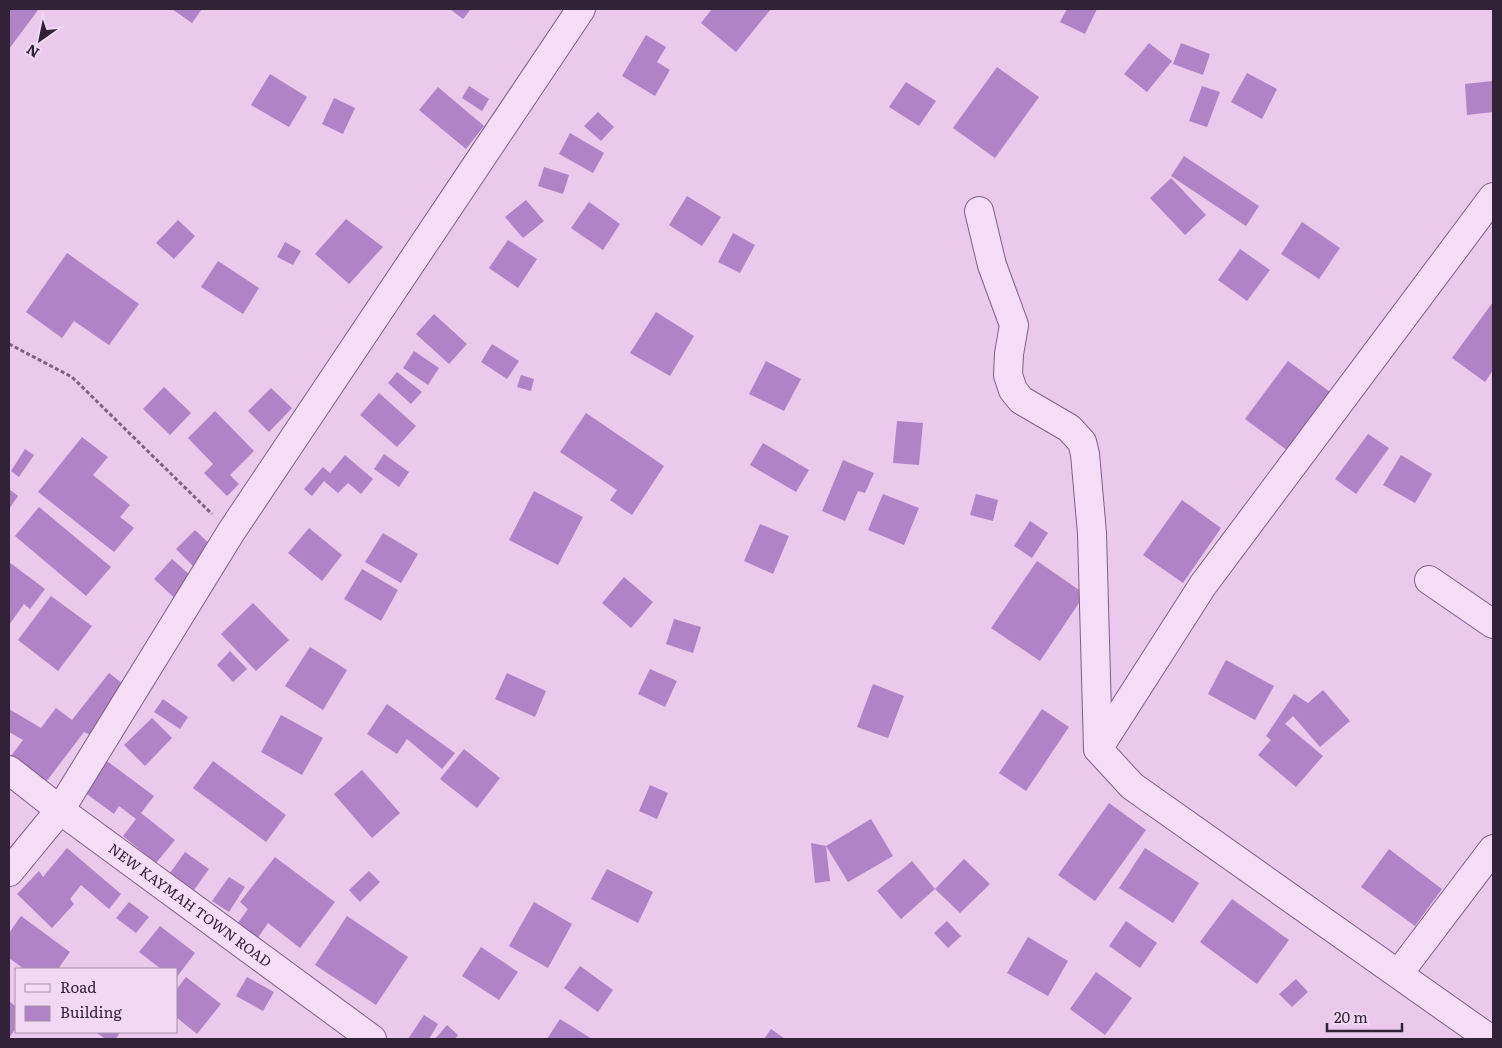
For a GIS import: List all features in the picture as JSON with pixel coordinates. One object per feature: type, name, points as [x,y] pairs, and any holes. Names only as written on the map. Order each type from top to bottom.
[{"type":"street","points":[[9,872],[60,810],[231,532],[581,9]]},
{"type":"street","points":[[1098,749],[1204,584],[1493,197]]},
{"type":"street","points":[[979,211],[992,265],[1014,325],[1009,354],[1008,375],[1013,390],[1021,400],[1069,428],[1082,442],[1085,454],[1092,533],[1098,749],[1132,786],[1490,1039]]},
{"type":"street","points":[[1429,580],[1493,624]]},
{"type":"street","name":"NEW KAYMAH TOWN ROAD","points":[[9,770],[60,810],[372,1039]]},
{"type":"street","points":[[1399,974],[1493,849]]},
{"type":"path","points":[[9,344],[72,377],[231,532]]},
{"type":"building","points":[[9,9],[38,10],[9,49]]},
{"type":"building","points":[[172,9],[202,9],[192,23]]},
{"type":"building","points":[[450,9],[471,9],[463,19]]},
{"type":"building","points":[[712,9],[771,9],[736,52],[701,23]]},
{"type":"building","points":[[1067,9],[1097,9],[1085,34],[1060,22]]},
{"type":"building","points":[[646,35],[666,47],[657,62],[670,70],[655,96],[622,76]]},
{"type":"building","points":[[1149,43],[1172,61],[1147,92],[1124,74]]},
{"type":"building","points":[[1181,43],[1210,54],[1203,75],[1173,64]]},
{"type":"building","points":[[997,67],[1039,97],[995,158],[953,128]]},
{"type":"building","points":[[1247,73],[1277,89],[1262,119],[1231,102]]},
{"type":"building","points":[[270,74],[307,97],[289,127],[251,105]]},
{"type":"building","points":[[1493,81],[1493,112],[1467,115],[1465,84]]},
{"type":"building","points":[[906,82],[936,101],[919,126],[889,107]]},
{"type":"building","points":[[469,86],[489,99],[482,111],[462,98]]},
{"type":"building","points":[[1202,86],[1220,92],[1207,127],[1189,121]]},
{"type":"building","points":[[438,87],[484,126],[466,149],[419,110]]},
{"type":"building","points":[[334,98],[355,108],[343,134],[322,124]]},
{"type":"building","points":[[598,112],[614,127],[601,141],[584,126]]},
{"type":"building","points":[[570,133],[604,153],[593,173],[559,154]]},
{"type":"building","points":[[1184,156],[1259,206],[1246,226],[1171,176]]},
{"type":"building","points":[[544,167],[569,175],[563,194],[538,186]]},
{"type":"building","points":[[1171,178],[1206,215],[1185,235],[1150,198]]},
{"type":"building","points":[[687,196],[721,217],[702,246],[669,225]]},
{"type":"building","points":[[526,200],[544,221],[523,238],[505,217]]},
{"type":"building","points":[[589,202],[620,224],[603,250],[571,228]]},
{"type":"building","points":[[346,219],[383,247],[349,284],[315,254]]},
{"type":"building","points":[[178,220],[195,236],[174,259],[156,243]]},
{"type":"building","points":[[1302,222],[1340,248],[1319,279],[1281,254]]},
{"type":"building","points":[[733,233],[755,245],[740,273],[718,262]]},
{"type":"building","points":[[508,240],[537,259],[518,288],[489,268]]},
{"type":"building","points":[[285,242],[301,251],[293,265],[277,257]]},
{"type":"building","points":[[1240,249],[1270,270],[1247,301],[1218,280]]},
{"type":"building","points":[[67,253],[139,304],[109,345],[74,321],[62,338],[26,312]]},
{"type":"building","points":[[218,261],[259,288],[243,314],[201,287]]},
{"type":"building","points":[[1493,302],[1493,370],[1485,382],[1452,358]]},
{"type":"building","points":[[656,312],[694,336],[670,376],[630,353]]},
{"type":"building","points":[[434,314],[467,344],[449,364],[416,334]]},
{"type":"building","points":[[492,344],[519,361],[507,379],[481,362]]},
{"type":"building","points":[[414,351],[439,368],[428,385],[403,368]]},
{"type":"building","points":[[766,361],[801,379],[784,411],[749,394]]},
{"type":"building","points":[[1288,361],[1330,392],[1287,450],[1245,419]]},
{"type":"building","points":[[397,372],[422,392],[411,404],[388,383]]},
{"type":"building","points":[[521,375],[534,379],[531,391],[517,387]]},
{"type":"building","points":[[164,387],[191,413],[170,435],[143,409]]},
{"type":"building","points":[[271,388],[292,408],[269,432],[248,411]]},
{"type":"building","points":[[379,393],[416,426],[397,447],[360,415]]},
{"type":"building","points":[[215,411],[254,451],[230,475],[239,484],[227,496],[204,473],[213,464],[188,438]]},
{"type":"building","points":[[586,413],[664,466],[632,515],[610,500],[617,490],[560,452]]},
{"type":"building","points":[[897,421],[923,423],[919,465],[893,463]]},
{"type":"building","points":[[1368,434],[1389,448],[1356,494],[1335,479]]},
{"type":"building","points":[[82,437],[108,457],[93,475],[130,505],[120,517],[134,528],[114,552],[38,492]]},
{"type":"building","points":[[763,443],[809,470],[796,492],[750,465]]},
{"type":"building","points":[[25,449],[34,455],[19,477],[11,471]]},
{"type":"building","points":[[384,454],[409,472],[399,487],[374,469]]},
{"type":"building","points":[[345,455],[373,479],[361,494],[348,483],[338,493],[324,481],[312,496],[304,489],[323,467],[330,473]]},
{"type":"building","points":[[1401,455],[1432,474],[1415,503],[1383,485]]},
{"type":"building","points":[[843,460],[874,473],[865,493],[858,491],[845,521],[822,511]]},
{"type":"building","points":[[9,489],[18,496],[9,509]]},
{"type":"building","points":[[534,491],[583,517],[558,565],[509,540]]},
{"type":"building","points":[[883,494],[919,508],[904,545],[868,530]]},
{"type":"building","points":[[976,494],[998,500],[993,521],[970,515]]},
{"type":"building","points":[[1182,500],[1221,528],[1183,583],[1143,555]]},
{"type":"building","points":[[39,507],[111,567],[86,596],[15,536]]},
{"type":"building","points":[[1030,521],[1048,533],[1032,558],[1014,546]]},
{"type":"building","points":[[760,524],[789,536],[773,574],[744,561]]},
{"type":"building","points":[[309,528],[342,555],[322,581],[288,553]]},
{"type":"building","points":[[195,530],[220,554],[200,573],[176,549]]},
{"type":"building","points":[[383,533],[418,554],[401,583],[365,562]]},
{"type":"building","points":[[172,559],[199,583],[180,603],[154,579]]},
{"type":"building","points":[[1037,561],[1085,594],[1040,661],[991,628]]},
{"type":"building","points":[[9,562],[45,589],[30,609],[24,604],[9,625]]},
{"type":"building","points":[[362,569],[398,590],[381,621],[344,599]]},
{"type":"building","points":[[624,577],[653,602],[631,628],[602,603]]},
{"type":"building","points":[[51,596],[92,626],[58,671],[18,640]]},
{"type":"building","points":[[253,603],[289,640],[256,671],[221,634]]},
{"type":"building","points":[[674,619],[701,627],[693,653],[666,644]]},
{"type":"building","points":[[310,647],[347,670],[323,710],[285,686]]},
{"type":"building","points":[[230,651],[247,669],[233,682],[217,665]]},
{"type":"building","points":[[1226,660],[1274,686],[1255,720],[1208,694]]},
{"type":"building","points":[[650,669],[677,681],[665,707],[638,694]]},
{"type":"building","points":[[109,673],[127,687],[91,735],[84,732],[46,782],[11,756],[23,740],[9,732],[9,709],[41,728],[56,708],[72,720]]},
{"type":"building","points":[[507,673],[546,691],[535,717],[495,699]]},
{"type":"building","points":[[873,684],[904,696],[888,738],[857,727]]},
{"type":"building","points":[[1323,690],[1350,721],[1320,747],[1293,716],[1285,724],[1323,756],[1296,787],[1258,755],[1271,740],[1266,736],[1294,694],[1308,703]]},
{"type":"building","points":[[163,699],[188,717],[180,729],[154,712]]},
{"type":"building","points":[[387,704],[455,753],[442,769],[407,739],[397,754],[367,734]]},
{"type":"building","points":[[1042,709],[1069,727],[1026,791],[999,773]]},
{"type":"building","points":[[281,715],[323,738],[302,775],[261,752]]},
{"type":"building","points":[[152,718],[172,738],[145,766],[124,745]]},
{"type":"building","points":[[464,749],[500,778],[477,808],[440,779]]},
{"type":"building","points":[[107,761],[154,796],[141,813],[175,840],[156,863],[123,836],[136,819],[119,806],[114,814],[84,792]]},
{"type":"building","points":[[213,761],[286,815],[266,842],[193,788]]},
{"type":"building","points":[[362,770],[400,813],[372,838],[334,794]]},
{"type":"building","points":[[650,785],[668,793],[657,819],[639,811]]},
{"type":"building","points":[[1109,803],[1146,830],[1095,901],[1058,875]]},
{"type":"building","points":[[871,819],[893,856],[848,882],[826,846]]},
{"type":"building","points":[[811,843],[826,846],[830,881],[815,883]]},
{"type":"building","points":[[67,848],[121,894],[109,909],[81,885],[70,899],[74,904],[52,928],[17,894],[39,871],[43,877]]},
{"type":"building","points":[[1145,848],[1199,883],[1173,923],[1119,888]]},
{"type":"building","points":[[1389,849],[1442,889],[1415,926],[1361,887]]},
{"type":"building","points":[[185,852],[209,869],[194,890],[170,873]]},
{"type":"building","points":[[275,857],[335,902],[300,948],[268,923],[257,939],[237,924],[248,909],[240,902]]},
{"type":"building","points":[[964,859],[990,884],[960,913],[935,889]]},
{"type":"building","points":[[912,861],[935,889],[901,919],[877,891]]},
{"type":"building","points":[[607,869],[653,892],[638,923],[591,899]]},
{"type":"building","points":[[369,871],[380,882],[360,902],[349,890]]},
{"type":"building","points":[[229,877],[245,887],[229,912],[212,901]]},
{"type":"building","points":[[1232,899],[1289,940],[1257,984],[1200,942]]},
{"type":"building","points":[[129,902],[149,917],[136,933],[116,918]]},
{"type":"building","points":[[534,902],[572,924],[548,968],[509,946]]},
{"type":"building","points":[[21,916],[70,952],[59,968],[23,968],[9,958],[9,933]]},
{"type":"building","points":[[347,916],[408,957],[376,1005],[315,965]]},
{"type":"building","points":[[947,921],[961,936],[948,948],[934,933]]},
{"type":"building","points":[[1126,921],[1157,943],[1140,968],[1109,946]]},
{"type":"building","points":[[160,926],[195,953],[178,975],[178,968],[160,968],[139,952]]},
{"type":"building","points":[[1028,937],[1068,961],[1048,996],[1007,973]]},
{"type":"building","points":[[481,947],[518,972],[499,1000],[462,976]]},
{"type":"building","points":[[580,966],[613,990],[598,1012],[564,988]]},
{"type":"building","points":[[1096,972],[1132,998],[1105,1035],[1070,1009]]},
{"type":"building","points":[[186,977],[221,1004],[197,1034],[178,1019],[178,987]]},
{"type":"building","points":[[247,977],[274,992],[263,1011],[236,996]]},
{"type":"building","points":[[1296,979],[1308,992],[1292,1007],[1279,994]]},
{"type":"building","points":[[9,1001],[15,1006],[15,1029],[9,1038]]},
{"type":"building","points":[[424,1015],[438,1024],[429,1039],[408,1039]]},
{"type":"building","points":[[560,1019],[592,1039],[547,1039]]},
{"type":"building","points":[[447,1025],[458,1035],[455,1039],[435,1039]]},
{"type":"building","points":[[771,1029],[785,1039],[764,1039]]},
{"type":"building","points":[[97,1033],[119,1033],[116,1039],[106,1039]]}]
